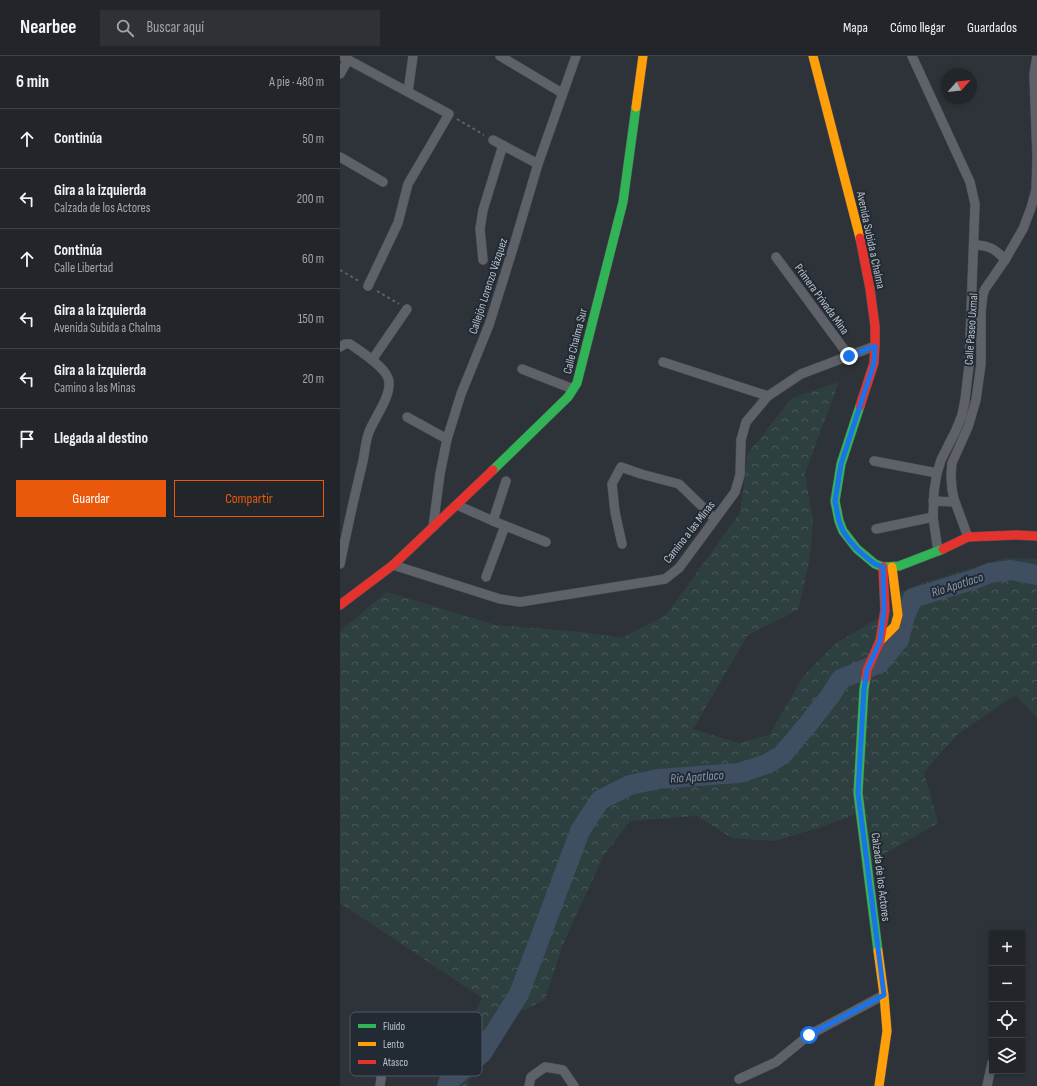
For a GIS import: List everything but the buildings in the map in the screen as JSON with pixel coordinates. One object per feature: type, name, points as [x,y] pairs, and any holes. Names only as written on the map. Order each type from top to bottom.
[{"type":"street","points":[[408,92],[413,56]]},
{"type":"street","points":[[500,56],[562,93]]},
{"type":"street","name":"Callejón Lorenzo Vázquez","points":[[433,527],[440,474],[447,439],[461,394],[489,326],[538,164],[576,56]]},
{"type":"street","name":"Calle Chalma Sur","points":[[340,605],[393,565],[568,397],[577,383],[623,202],[643,56]]},
{"type":"street","name":"Avenida Subida a Chalma","points":[[813,56],[867,269],[874,318],[874,363],[841,464],[835,501],[839,521],[849,540],[875,564],[888,567]]},
{"type":"street","name":"Calle Paseo Uxmal","points":[[912,56],[970,182],[975,204],[969,365],[962,414],[937,473],[933,501],[933,517],[938,551]]},
{"type":"street","name":"Calle Paseo Uxmal","points":[[968,537],[955,502],[952,489],[952,462],[968,427],[976,400],[981,364],[983,294],[1023,229],[1036,190],[1037,158],[1034,74],[1037,56]]},
{"type":"street","points":[[340,74],[344,58],[449,114],[408,184],[398,223],[368,286]]},
{"type":"street","points":[[493,140],[538,164]]},
{"type":"street","points":[[483,260],[480,229],[483,210],[503,145]]},
{"type":"street","points":[[340,157],[383,182]]},
{"type":"street","points":[[974,245],[983,245],[992,248],[1005,260]]},
{"type":"street","name":"Primera Privada Mina","points":[[776,257],[849,356]]},
{"type":"street","points":[[372,360],[407,309]]},
{"type":"street","points":[[340,347],[345,344],[350,344],[372,360],[389,379],[389,391],[369,432],[340,564]]},
{"type":"street","name":"Camino a las Minas","points":[[393,565],[500,599],[520,602],[665,579],[679,568],[735,492],[740,475],[741,440],[746,422],[768,396],[801,374],[875,346]]},
{"type":"street","points":[[663,362],[768,396]]},
{"type":"street","points":[[522,369],[573,390]]},
{"type":"street","points":[[408,418],[447,439]]},
{"type":"street","points":[[874,461],[937,473]]},
{"type":"street","points":[[622,544],[615,512],[612,484],[621,467],[678,484],[715,519]]},
{"type":"street","points":[[493,521],[506,481]]},
{"type":"street","points":[[933,501],[955,502]]},
{"type":"street","points":[[457,505],[546,542]]},
{"type":"street","points":[[876,529],[933,517]]},
{"type":"street","points":[[486,577],[505,526]]},
{"type":"street","points":[[888,567],[899,566],[938,551],[968,537],[1016,535],[1037,536]]},
{"type":"street","points":[[880,641],[895,626],[898,615],[888,567]]},
{"type":"street","points":[[880,641],[888,567]]},
{"type":"street","name":"Calzada de los Actores","points":[[880,641],[867,670],[864,689],[858,793],[884,995],[887,1032],[881,1086]]},
{"type":"street","points":[[739,1079],[776,1062],[809,1035],[884,995]]},
{"type":"street","points":[[529,1086],[531,1077],[545,1067],[563,1070],[574,1086]]},
{"type":"street","points":[[987,1086],[990,1074]]},
{"type":"street","points":[[380,1086],[381,1076]]},
{"type":"path","points":[[449,114],[493,140]]},
{"type":"green space","points":[[839,382],[805,473],[813,522],[809,562],[798,610],[748,635],[693,729],[738,743],[769,735],[804,675],[835,644],[893,609],[895,595],[917,585],[1005,558],[1037,559],[1037,717],[1015,695],[957,735],[924,772],[938,823],[869,863],[860,813],[775,841],[732,838],[697,816],[630,821],[604,855],[563,944],[545,1000],[517,1013],[500,1043],[482,1065],[482,1012],[475,1012],[482,998],[340,903],[340,631],[387,592],[496,625],[583,632],[622,638],[666,615],[740,513],[748,453],[792,398]]},
{"type":"green space","points":[[446,1076],[473,1076],[467,1086],[441,1086]]},
{"type":"waterway","name":"Rio Apatlaco","points":[[482,1053],[519,994],[580,831],[600,800],[630,785],[658,779],[739,773],[767,764],[782,755],[830,696],[841,679],[880,663],[899,640],[905,616],[913,598],[990,573],[1011,570],[1037,575]]},
{"type":"waterway","name":"Rio Apatlaco","points":[[447,1086],[449,1081],[455,1076]]},
{"type":"traffic: fast","points":[[493,470],[568,397],[577,383],[623,202],[636,107]]},
{"type":"traffic: fast","points":[[860,406],[841,464],[835,501],[839,521],[843,531],[857,549],[875,564],[883,567],[899,566],[943,549]]},
{"type":"traffic: fast","points":[[866,678],[864,689],[858,793],[878,951]]},
{"type":"traffic: slow","points":[[636,107],[643,56]]},
{"type":"traffic: slow","points":[[813,56],[860,238]]},
{"type":"traffic: slow","points":[[880,641],[895,626],[898,615],[892,567]]},
{"type":"traffic: slow","points":[[878,951],[887,1031],[879,1086]]},
{"type":"traffic: jam","points":[[860,238],[870,289],[875,326],[874,363],[860,406]]},
{"type":"traffic: jam","points":[[340,605],[393,565],[493,470]]},
{"type":"traffic: jam","points":[[943,549],[968,537],[1016,535],[1037,536]]},
{"type":"traffic: jam","points":[[866,678],[867,670],[880,641],[885,610],[883,567]]},
{"type":"route","points":[[809,1035],[884,995],[858,793],[864,689],[867,670],[880,641],[884,610],[885,585],[883,567],[875,564],[857,549],[843,531],[836,512],[835,501],[841,464],[874,363],[875,346],[849,356]]}]
